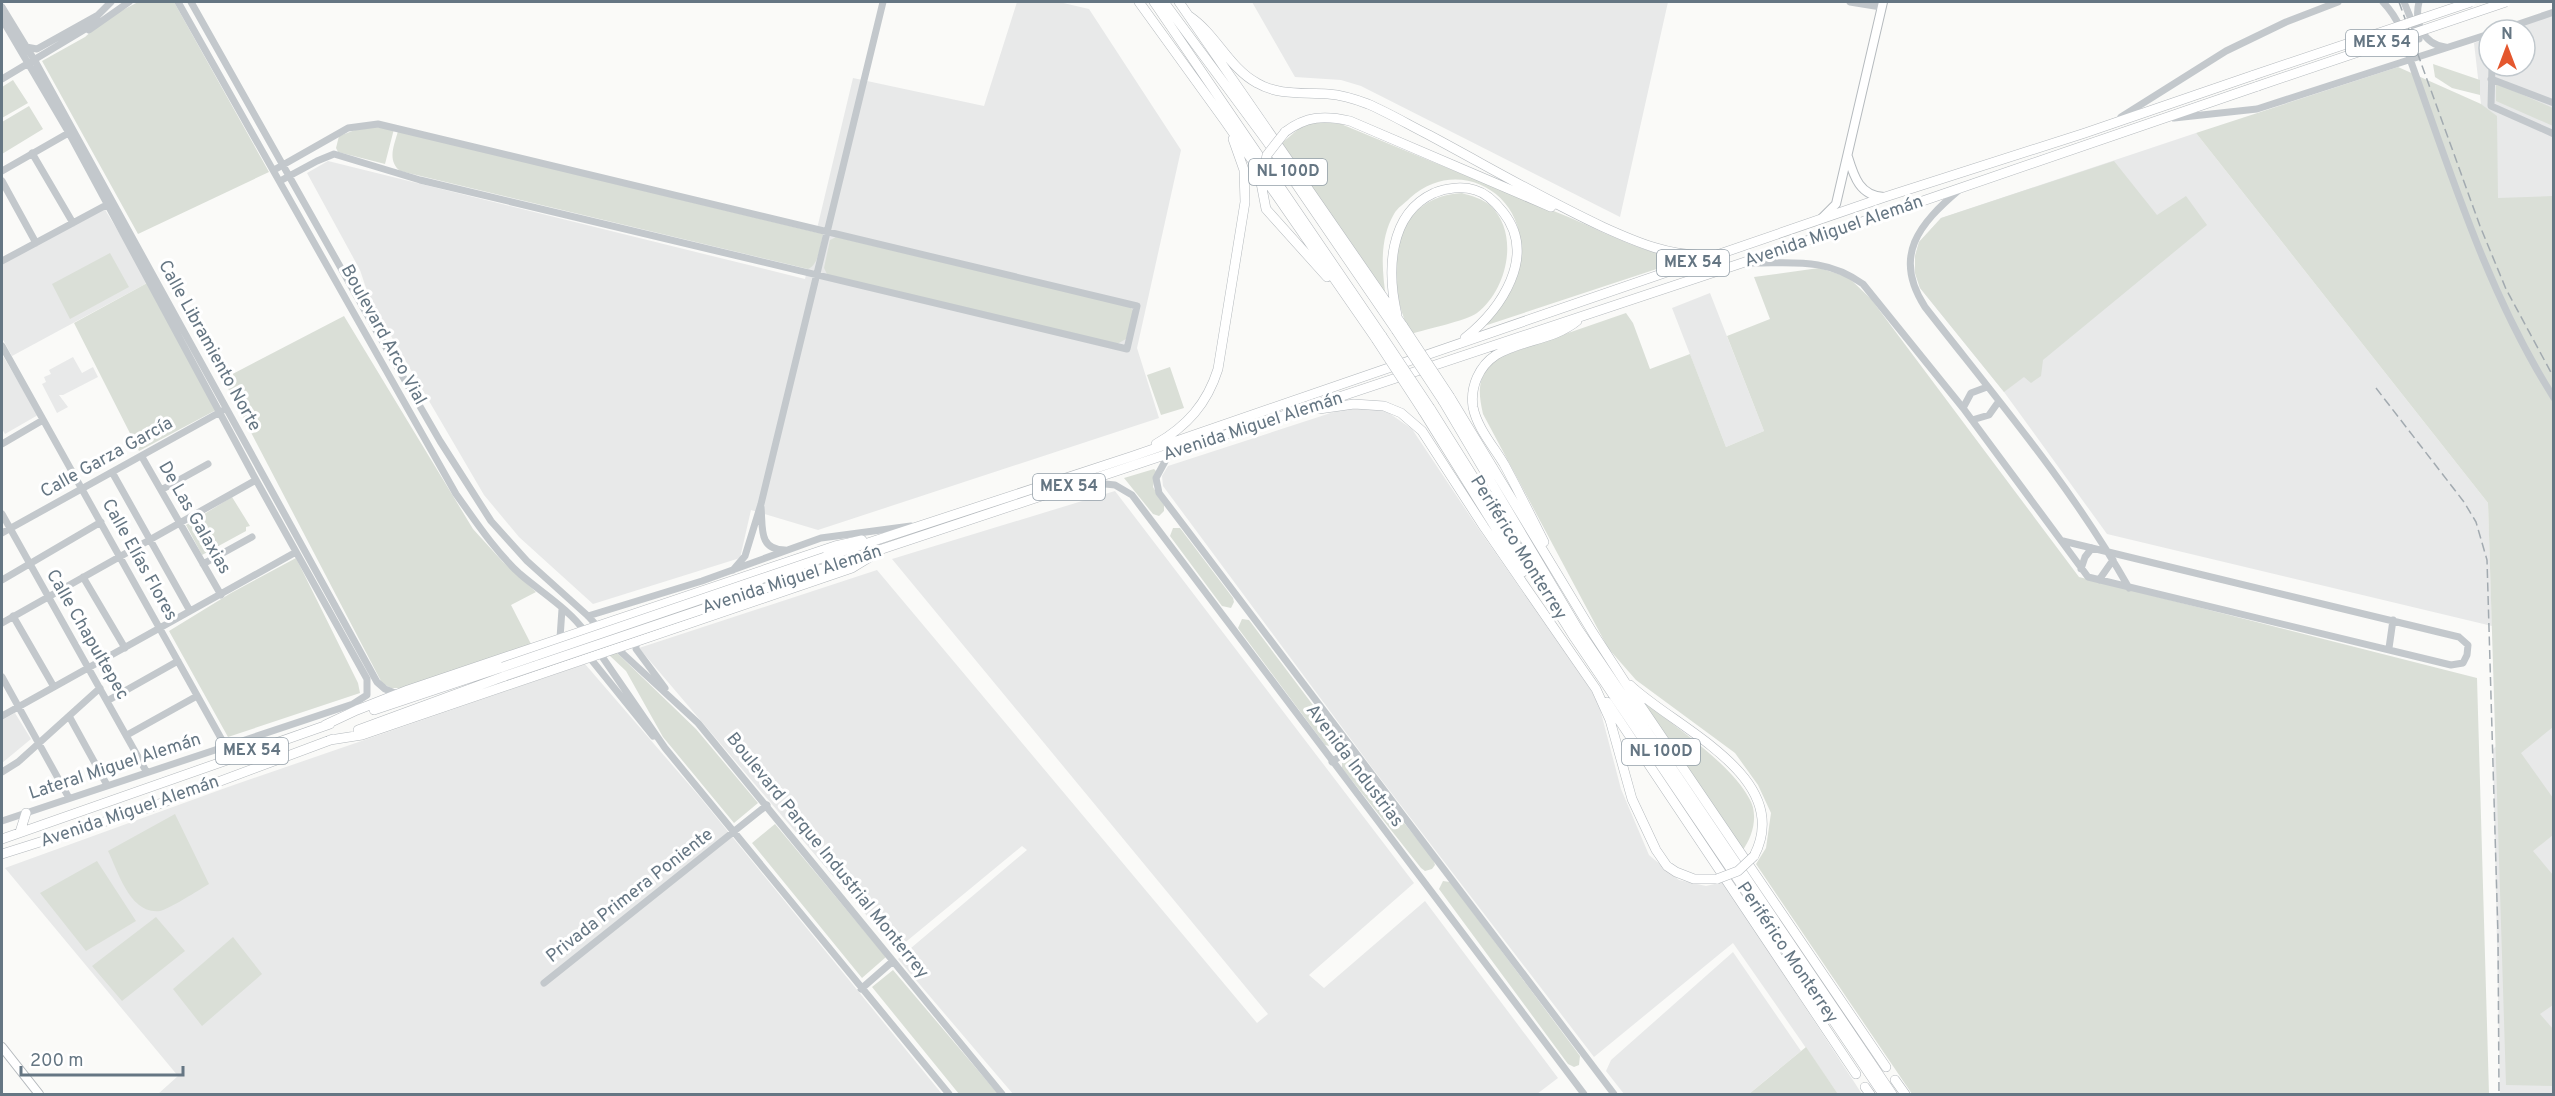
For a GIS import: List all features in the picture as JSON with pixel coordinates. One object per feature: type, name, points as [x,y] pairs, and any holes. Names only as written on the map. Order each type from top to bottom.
[{"type":"highway","points":[[1133,456],[1174,433],[1190,419],[1210,393],[1218,369],[1244,213],[1245,180],[1238,150],[1213,107],[1139,2]]},
{"type":"highway","name":"Periférico Monterrey","points":[[1154,2],[1427,410],[1574,638],[1883,1095]]},
{"type":"highway","name":"Periférico Monterrey","points":[[1164,2],[1399,325],[1447,399],[1578,629],[1893,1095]]},
{"type":"highway","points":[[1179,2],[1399,325]]},
{"type":"highway","name":"Avenida Miguel Alemán","points":[[2,839],[325,725],[504,671],[827,562],[891,536],[1133,456],[1885,198],[2471,2]]},
{"type":"highway","name":"Avenida Miguel Alemán","points":[[827,562],[879,550],[1311,408],[1959,190],[2506,2]]},
{"type":"highway","points":[[1189,16],[1210,34],[1248,77],[1258,84],[1286,93],[1342,96],[1376,108],[1565,209],[1635,241],[1691,256],[1719,255]]},
{"type":"highway","points":[[1213,107],[1348,298],[1379,338]]},
{"type":"highway","points":[[1348,298],[1266,209],[1261,183],[1268,155],[1285,132],[1310,118],[1330,117],[1350,121],[1548,206],[1565,209]]},
{"type":"highway","points":[[1399,325],[1392,289],[1391,261],[1398,235],[1409,213],[1420,202],[1436,192],[1454,188],[1476,190],[1492,200],[1511,223],[1516,233],[1517,254],[1513,274],[1504,296],[1486,319],[1459,343]]},
{"type":"highway","points":[[1567,590],[1520,493],[1478,423],[1472,396],[1477,378],[1494,356],[1562,330],[1583,316]]},
{"type":"highway","points":[[1447,399],[1617,669],[1886,1067]]},
{"type":"highway","points":[[1311,408],[1374,404],[1401,413],[1416,424],[1484,527],[1622,724],[1856,1074]]},
{"type":"highway","points":[[1427,410],[1554,626]]},
{"type":"highway","points":[[325,725],[408,690],[629,614],[835,546],[891,536]]},
{"type":"highway","points":[[330,740],[362,735],[852,568],[863,563],[879,550]]},
{"type":"highway","points":[[629,614],[621,623],[620,631],[628,639],[637,640]]},
{"type":"highway","points":[[560,638],[570,648],[573,664]]},
{"type":"highway","points":[[1596,689],[1610,720],[1632,800],[1656,850],[1667,866],[1694,879],[1717,879],[1738,871],[1754,856],[1762,834],[1763,814],[1756,797],[1747,783],[1719,752],[1649,701],[1617,669]]},
{"type":"highway","name":"Avenida Miguel Alemán","points":[[2,854],[151,807],[330,740],[504,671]]},
{"type":"highway","points":[[20,832],[26,813]]},
{"type":"highway","points":[[1895,1080],[1905,1095]]},
{"type":"main road","points":[[1818,221],[1836,204],[1882,4]]},
{"type":"main road","points":[[1848,157],[1859,186],[1871,195],[1885,198]]},
{"type":"main road","points":[[2,1047],[37,1095]]},
{"type":"main road","points":[[2,1054],[37,1095]]},
{"type":"street","points":[[2,79],[84,33],[129,2]]},
{"type":"street","name":"Boulevard Arco Vial","points":[[178,2],[456,494],[488,539],[583,630],[600,653]]},
{"type":"street","name":"Boulevard Arco Vial","points":[[191,2],[440,441],[491,521],[527,561],[598,625],[617,647]]},
{"type":"street","points":[[733,570],[745,556],[761,504],[883,2]]},
{"type":"street","points":[[1850,2],[1882,4]]},
{"type":"street","points":[[2085,133],[2144,105],[2226,51],[2276,27],[2338,2]]},
{"type":"street","points":[[2383,2],[2400,24],[2410,58],[2487,270],[2553,398]]},
{"type":"street","points":[[2404,2],[2419,39]]},
{"type":"street","points":[[2418,2],[2417,13],[2424,35],[2434,44],[2447,47]]},
{"type":"street","points":[[32,62],[87,28],[109,4]]},
{"type":"street","name":"Calle Libramiento Norte","points":[[2,8],[26,47],[32,62]]},
{"type":"street","points":[[2536,18],[2553,12]]},
{"type":"street","points":[[26,47],[38,49],[98,15]]},
{"type":"street","name":"Calle Libramiento Norte","points":[[2,20],[32,62],[268,494],[377,682],[385,689],[395,693]]},
{"type":"street","points":[[2157,121],[2257,109],[2477,38]]},
{"type":"street","points":[[2553,103],[2492,79],[2491,106],[2553,134]]},
{"type":"street","points":[[274,170],[348,128],[378,124],[1137,306],[1126,349],[420,180],[338,155],[328,156],[280,181]]},
{"type":"street","points":[[2,171],[71,132]]},
{"type":"street","points":[[32,153],[73,223]]},
{"type":"street","points":[[2,181],[36,243]]},
{"type":"street","points":[[1959,190],[1916,236],[1910,256],[1909,270],[1917,295],[2049,466],[2112,556],[2130,588]]},
{"type":"street","points":[[2,261],[110,203]]},
{"type":"street","points":[[1742,263],[1818,264],[1847,272],[1875,296],[1963,408],[2088,577],[2389,648],[2451,665],[2463,663],[2468,655],[2468,645],[2463,639],[2393,620],[2112,556],[2063,541]]},
{"type":"street","points":[[363,330],[373,325]]},
{"type":"street","name":"Calle Elías Flores","points":[[2,350],[161,628],[232,758]]},
{"type":"street","points":[[1963,408],[1971,393],[1987,387]]},
{"type":"street","points":[[1972,420],[1989,415],[1999,401]]},
{"type":"street","name":"Calle Libramiento Norte","points":[[223,410],[255,480],[268,494],[296,552],[367,679],[369,688]]},
{"type":"street","name":"Calle Garza García","points":[[2,533],[223,410]]},
{"type":"street","points":[[2,444],[43,420]]},
{"type":"street","name":"Avenida Industrias","points":[[1169,454],[1156,478],[1159,493],[1614,1095]]},
{"type":"street","name":"De Las Galaxias","points":[[142,457],[220,595]]},
{"type":"street","points":[[161,490],[208,464]]},
{"type":"street","points":[[112,472],[190,611]]},
{"type":"street","points":[[2,623],[255,480]]},
{"type":"street","name":"Avenida Industrias","points":[[1084,482],[1115,485],[1132,495],[1584,1095]]},
{"type":"street","points":[[761,504],[762,534],[766,542],[777,549],[793,548]]},
{"type":"street","name":"Calle Chapultepec","points":[[2,514],[146,771]]},
{"type":"street","points":[[2,580],[100,522]]},
{"type":"street","points":[[588,616],[702,581],[821,538],[922,526]]},
{"type":"street","points":[[203,564],[252,537]]},
{"type":"street","points":[[2081,569],[2085,557],[2092,548]]},
{"type":"street","points":[[2,716],[296,552]]},
{"type":"street","points":[[2099,580],[2112,556]]},
{"type":"street","points":[[83,577],[125,648]]},
{"type":"street","points":[[681,598],[702,581]]},
{"type":"street","points":[[560,638],[562,609]]},
{"type":"street","points":[[13,616],[54,687]]},
{"type":"street","points":[[2389,648],[2393,620]]},
{"type":"street","points":[[637,640],[636,649],[642,659],[681,706]]},
{"type":"street","name":"Boulevard Parque Industrial Monterrey","points":[[617,647],[698,723],[1002,1095]]},
{"type":"street","points":[[600,653],[665,748]]},
{"type":"street","points":[[590,658],[645,728],[665,748],[735,832],[949,1095]]},
{"type":"street","points":[[107,701],[178,661]]},
{"type":"street","points":[[2,677],[69,798]]},
{"type":"street","points":[[2,772],[18,762],[100,688]]},
{"type":"street","name":"Lateral Miguel Alemán","points":[[2,821],[146,771],[333,711],[363,699],[369,688]]},
{"type":"street","points":[[333,711],[408,690]]},
{"type":"street","points":[[127,735],[197,696]]},
{"type":"street","points":[[69,716],[107,785]]},
{"type":"street","points":[[1332,762],[1351,748]]},
{"type":"street","name":"Privada Primera Poniente","points":[[544,983],[767,805]]},
{"type":"street","points":[[861,989],[892,962]]},
{"type":"shaded area","points":[[138,2],[174,2],[269,172],[138,234],[42,61],[85,37],[104,20]]},
{"type":"shaded area","points":[[1017,2],[1059,2],[1089,9],[1181,150],[1137,348],[1159,418],[818,530],[751,510],[740,558],[593,604],[519,537],[484,495],[370,300],[360,270],[307,173],[328,161],[805,279],[853,78],[984,106]]},
{"type":"shaded area","points":[[1252,2],[1668,2],[1620,217],[1361,86],[1341,80],[1295,77]]},
{"type":"shaded area","points":[[2553,13],[2553,341],[2481,189],[2481,104],[2478,78],[2537,78],[2537,19]]},
{"type":"shaded area","points":[[2477,42],[2477,69],[2474,43]]},
{"type":"shaded area","points":[[2433,64],[2480,80],[2480,95],[2452,88],[2435,77]]},
{"type":"shaded area","points":[[2398,67],[2481,104],[2497,116],[2498,198],[2553,196],[2553,727],[2521,753],[2553,798],[2553,835],[2533,851],[2553,875],[2553,1005],[2540,1014],[2553,1029],[2553,1086],[2506,1085],[2488,503],[2196,133]]},
{"type":"shaded area","points":[[13,80],[28,103],[2,118],[2,87]]},
{"type":"shaded area","points":[[2496,83],[2553,108],[2553,126],[2496,101]]},
{"type":"shaded area","points":[[29,106],[43,129],[2,154],[2,122]]},
{"type":"shaded area","points":[[1321,122],[1341,124],[1642,248],[1657,253],[1690,258],[1478,328],[1502,304],[1513,287],[1518,267],[1520,237],[1514,217],[1503,200],[1487,188],[1469,181],[1449,180],[1429,185],[1410,198],[1394,214],[1384,245],[1386,298],[1282,143],[1303,125]]},
{"type":"shaded area","points":[[366,126],[394,129],[385,164],[338,152],[336,148],[339,136]]},
{"type":"shaded area","points":[[398,131],[823,234],[818,254],[815,263],[808,269],[400,171],[393,157],[393,147]]},
{"type":"shaded area","points":[[2196,133],[2488,503],[2492,626],[2107,534],[2004,392],[1920,288],[1915,273],[1915,256],[1919,242],[1941,218]]},
{"type":"shaded area","points":[[2114,161],[2157,215],[2186,196],[2207,225],[2043,360],[2041,376],[2031,383],[2024,377],[2004,392],[1920,288],[1915,273],[1915,256],[1919,242],[1941,218]]},
{"type":"shaded area","points":[[1462,193],[1488,204],[1500,218],[1507,247],[1502,277],[1496,291],[1477,313],[1455,322],[1411,334],[1402,313],[1397,290],[1395,267],[1398,245],[1406,225],[1418,209],[1437,198]]},
{"type":"shaded area","points":[[104,208],[149,282],[12,356],[2,338],[2,264]]},
{"type":"shaded area","points":[[836,237],[1130,307],[1134,312],[1126,339],[1117,344],[827,274],[824,268],[830,240]]},
{"type":"shaded area","points":[[110,253],[129,287],[70,319],[52,284]]},
{"type":"shaded area","points":[[1819,268],[1848,277],[1871,299],[2079,577],[2477,678],[2489,1094],[1912,1094],[1756,864],[1766,848],[1771,813],[1758,785],[1735,753],[1636,680],[1608,648],[1483,414],[1480,397],[1483,376],[1499,357],[1626,313],[1633,323],[1650,369],[1690,354],[1726,447],[1764,431],[1727,336],[1770,319],[1754,277]]},
{"type":"shaded area","points":[[149,282],[218,409],[139,451],[74,323]]},
{"type":"shaded area","points":[[1710,293],[1764,431],[1726,447],[1672,308]]},
{"type":"shaded area","points":[[344,316],[473,529],[503,562],[536,592],[511,605],[531,644],[401,688],[391,688],[382,683],[223,379]]},
{"type":"shaded area","points":[[3,356],[38,415],[5,434],[2,429]]},
{"type":"shaded area","points":[[73,357],[82,373],[93,367],[98,377],[59,395],[68,407],[57,413],[42,384],[46,382],[44,377],[51,374],[49,370]]},
{"type":"shaded area","points":[[1170,367],[1184,408],[1161,415],[1147,375]]},
{"type":"shaded area","points":[[1373,407],[1386,411],[1412,429],[1591,690],[1600,709],[1621,789],[1649,855],[1679,880],[1706,886],[1723,882],[1862,1094],[1838,1094],[1733,943],[1594,1057],[1373,769],[1163,486],[1162,476],[1168,466],[1343,409]]},
{"type":"shaded area","points":[[1154,469],[1156,471],[1153,487],[1164,505],[1164,511],[1159,516],[1153,514],[1124,478]]},
{"type":"shaded area","points":[[1115,491],[1414,883],[1309,975],[1324,988],[1425,901],[1558,1078],[1537,1094],[1013,1094],[898,959],[1027,850],[1022,846],[896,950],[639,648],[877,570],[1257,1023],[1268,1014],[892,559]]},
{"type":"shaded area","points":[[232,497],[250,526],[246,527],[246,531],[202,555],[186,525]]},
{"type":"shaded area","points":[[1173,528],[1180,528],[1233,598],[1231,608],[1222,606],[1170,536]]},
{"type":"shaded area","points":[[296,558],[358,683],[360,693],[228,737],[169,631],[231,593]]},
{"type":"shaded area","points":[[1242,619],[1249,620],[1337,737],[1338,742],[1334,747],[1325,745],[1238,628]]},
{"type":"shaded area","points":[[615,651],[696,729],[758,803],[734,823],[663,737],[626,671],[608,654]]},
{"type":"shaded area","points":[[585,664],[699,796],[942,1094],[158,1094],[178,1076],[5,868],[228,787]]},
{"type":"shaded area","points":[[1635,695],[1713,756],[1740,784],[1754,811],[1752,832],[1742,851]]},
{"type":"shaded area","points":[[2553,696],[2553,1094],[2500,1094],[2493,749]]},
{"type":"shaded area","points":[[15,713],[31,739],[2,763],[2,720]]},
{"type":"shaded area","points":[[1347,758],[1353,759],[1433,859],[1435,865],[1432,869],[1425,871],[1421,868],[1342,768],[1342,763]]},
{"type":"shaded area","points":[[175,814],[209,884],[164,910],[150,910],[133,899],[121,880],[108,851]]},
{"type":"shaded area","points":[[775,824],[886,957],[862,978],[752,843]]},
{"type":"shaded area","points":[[97,861],[136,921],[86,951],[40,893]]},
{"type":"shaded area","points":[[1443,881],[1450,882],[1580,1056],[1579,1065],[1574,1067],[1568,1064],[1439,889]]},
{"type":"shaded area","points":[[156,917],[185,951],[122,1001],[92,966]]},
{"type":"shaded area","points":[[233,937],[262,974],[202,1026],[173,989]]},
{"type":"shaded area","points":[[1733,952],[1801,1051],[1749,1094],[1624,1094],[1606,1071],[1611,1060]]},
{"type":"shaded area","points":[[893,970],[998,1094],[959,1094],[872,987]]},
{"type":"shaded area","points":[[1806,1047],[1838,1094],[1749,1094]]},
{"type":"railway","points":[[2399,2],[2480,226],[2506,289],[2554,378]]},
{"type":"railway","points":[[2376,388],[2464,502],[2476,522],[2487,560],[2498,935],[2499,1094]]}]
